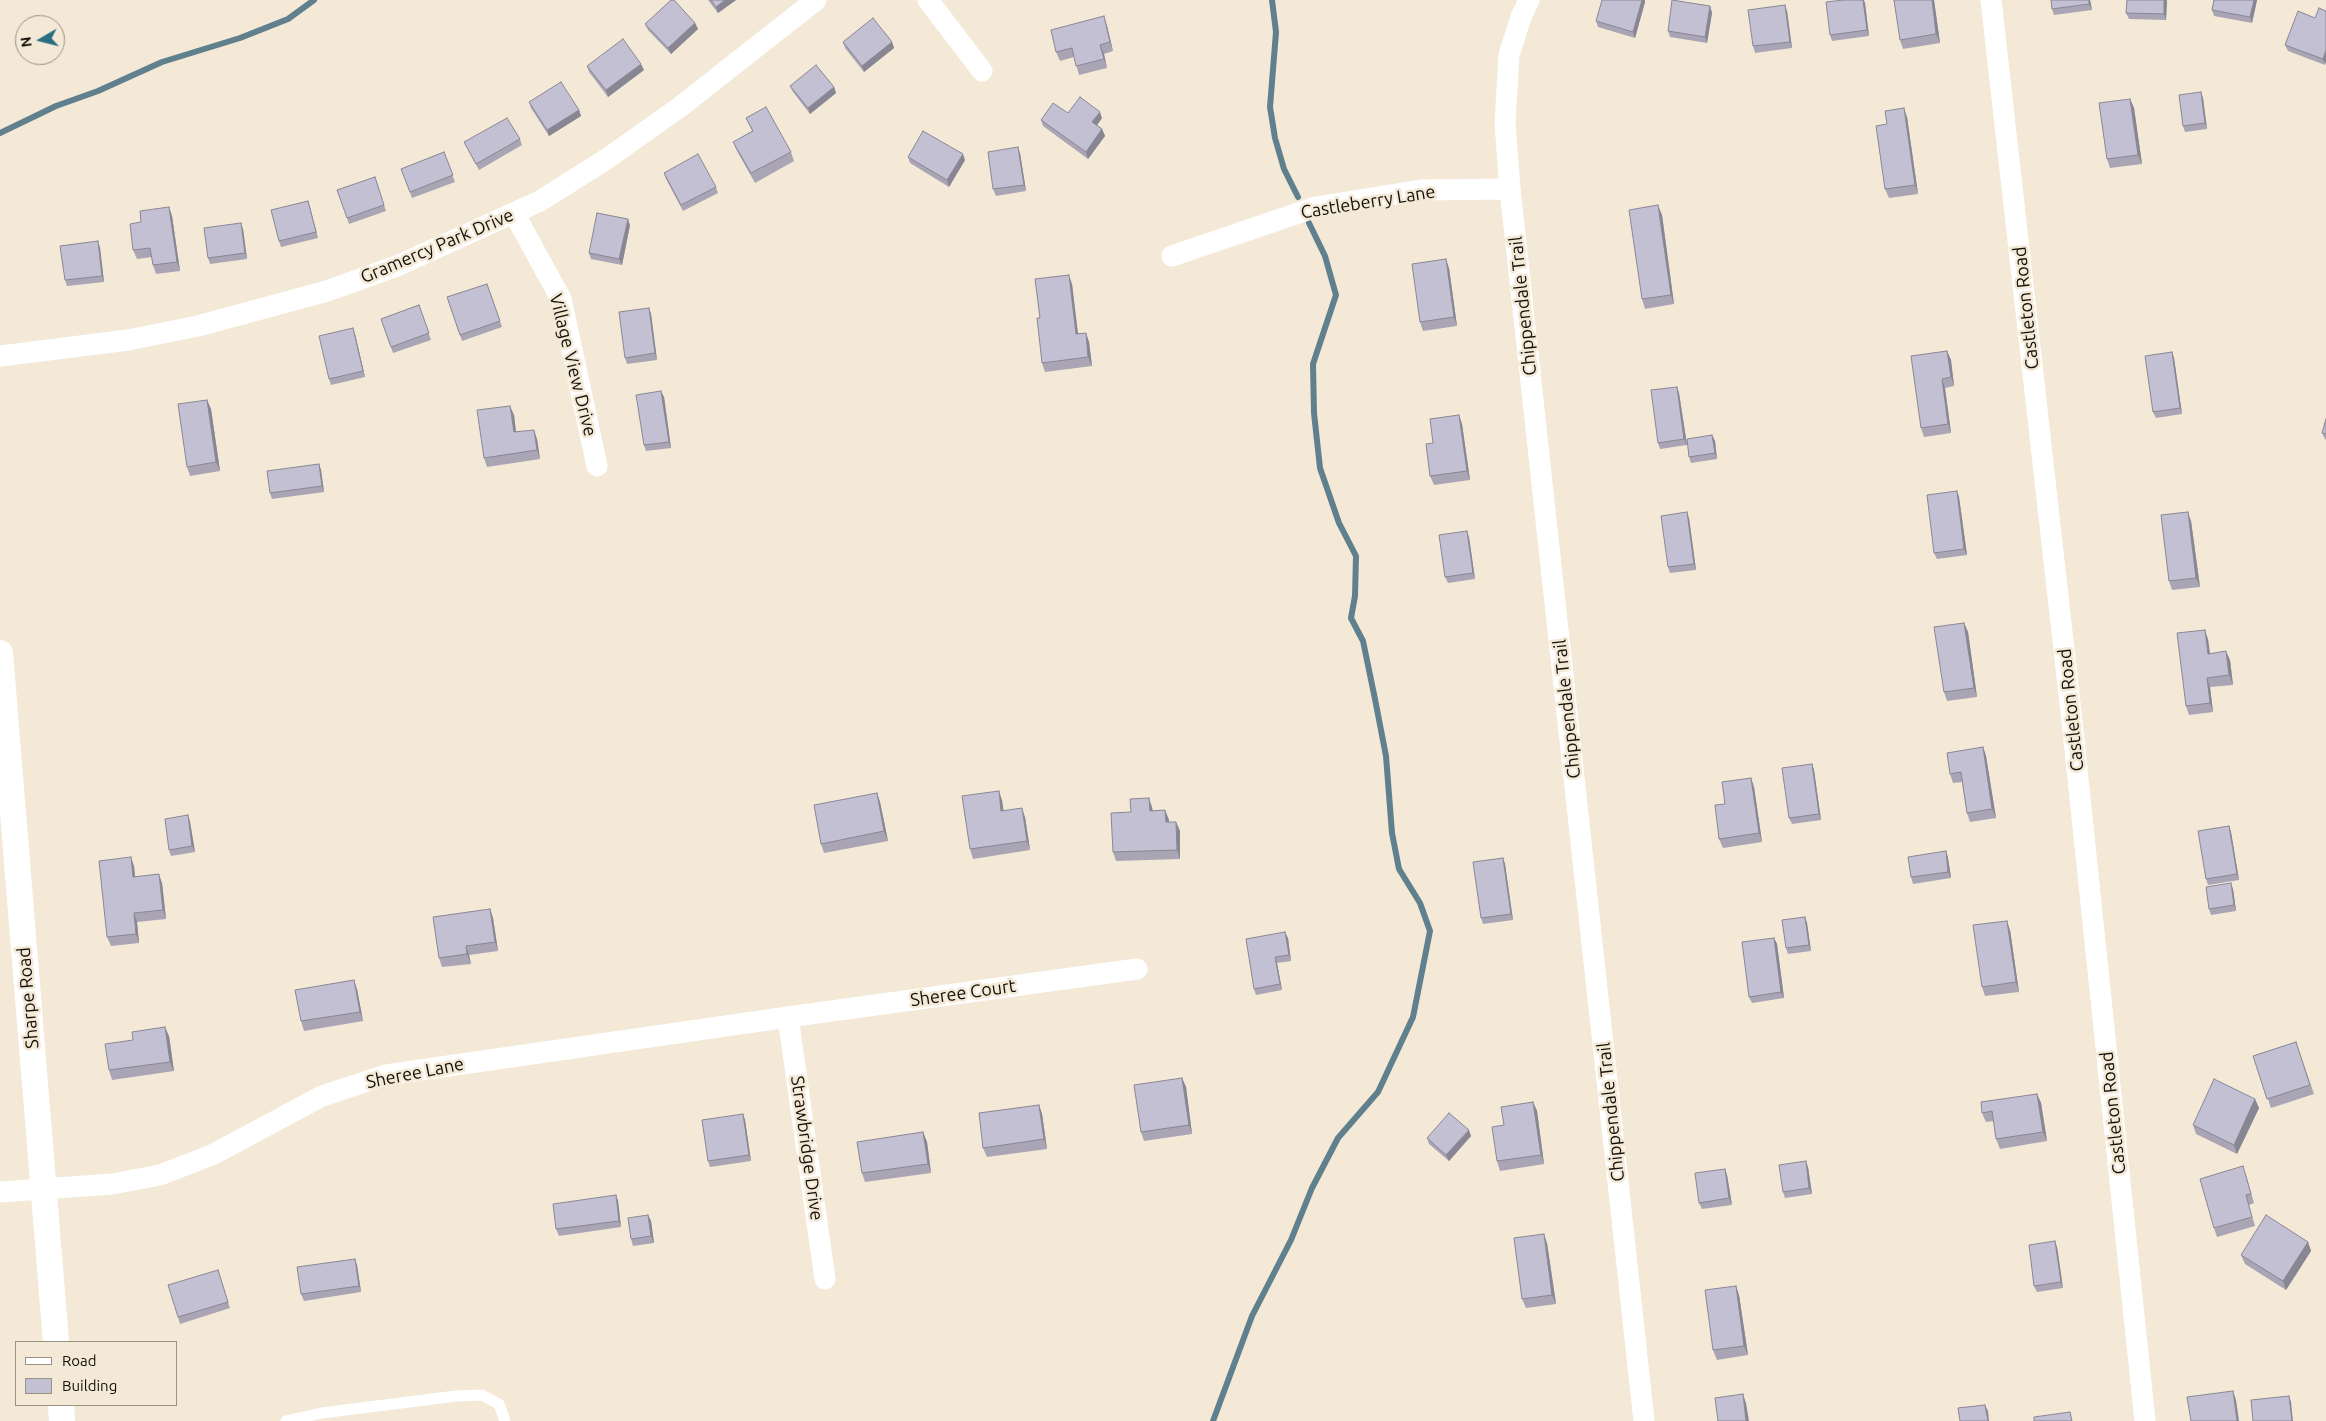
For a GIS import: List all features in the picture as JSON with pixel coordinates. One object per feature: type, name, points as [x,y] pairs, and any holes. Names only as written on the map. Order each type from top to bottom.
[{"type":"street","name":"Gramercy Park Drive","points":[[0,356],[128,340],[198,326],[263,310],[397,266],[540,201],[606,160],[680,107],[816,0]]},
{"type":"street","points":[[928,0],[982,71]]},
{"type":"street","name":"Chippendale Trail","points":[[1529,0],[1521,17],[1509,55],[1505,123],[1510,189],[1644,1421]]},
{"type":"street","name":"Castleton Road","points":[[1991,0],[2075,746],[2145,1421]]},
{"type":"street","name":"Castleberry Lane","points":[[1172,256],[1316,207],[1421,190],[1510,189]]},
{"type":"street","name":"Village View Drive","points":[[514,213],[561,299],[597,466]]},
{"type":"street","name":"Sharpe Road","points":[[0,653],[56,1341]]},
{"type":"street","name":"Sheree Court","points":[[788,1017],[1137,969]]},
{"type":"street","name":"Sheree Lane","points":[[0,1192],[112,1184],[160,1175],[212,1155],[322,1096],[386,1075],[788,1017]]},
{"type":"street","name":"Strawbridge Drive","points":[[788,1017],[825,1279]]},
{"type":"street","points":[[61,1406],[62,1421]]},
{"type":"lane","points":[[286,1421],[322,1413],[456,1396],[482,1395],[499,1404],[505,1421]]},
{"type":"building","points":[[671,0],[674,0],[695,23],[668,48],[645,24]]},
{"type":"building","points":[[711,0],[725,0],[716,7]]},
{"type":"building","points":[[1602,0],[1642,0],[1633,32],[1596,21]]},
{"type":"building","points":[[1672,0],[1710,6],[1705,37],[1668,31]]},
{"type":"building","points":[[1863,0],[1867,30],[1830,35],[1826,2]]},
{"type":"building","points":[[1894,0],[1932,0],[1936,34],[1900,40]]},
{"type":"building","points":[[2051,0],[2089,0],[2089,4],[2052,9]]},
{"type":"building","points":[[2127,0],[2164,0],[2164,14],[2126,13]]},
{"type":"building","points":[[2214,0],[2254,0],[2250,17],[2212,10]]},
{"type":"building","points":[[1785,5],[1790,42],[1753,46],[1748,10]]},
{"type":"building","points":[[2319,8],[2326,11],[2326,50],[2323,59],[2285,45],[2298,11],[2315,18]]},
{"type":"building","points":[[1104,16],[1110,42],[1100,45],[1104,59],[1076,66],[1072,48],[1056,52],[1051,30]]},
{"type":"building","points":[[873,18],[892,42],[862,66],[843,42]]},
{"type":"building","points":[[623,39],[641,64],[606,90],[587,66]]},
{"type":"building","points":[[816,65],[834,87],[808,108],[790,86]]},
{"type":"building","points":[[561,82],[579,110],[547,130],[529,102]]},
{"type":"building","points":[[2201,92],[2205,123],[2183,126],[2179,95]]},
{"type":"building","points":[[1080,97],[1100,112],[1092,122],[1102,129],[1086,152],[1041,120],[1053,103],[1068,113]]},
{"type":"building","points":[[2130,99],[2138,155],[2107,159],[2099,103]]},
{"type":"building","points":[[766,107],[791,152],[751,173],[733,142],[753,131],[746,118]]},
{"type":"building","points":[[1904,108],[1915,185],[1885,189],[1876,126],[1887,124],[1885,111]]},
{"type":"building","points":[[507,118],[520,139],[476,164],[464,142]]},
{"type":"building","points":[[923,131],[963,154],[947,180],[908,157]]},
{"type":"building","points":[[1018,147],[1024,185],[993,189],[988,152]]},
{"type":"building","points":[[444,152],[453,175],[410,192],[401,169]]},
{"type":"building","points":[[698,154],[716,187],[681,205],[664,173]]},
{"type":"building","points":[[375,177],[384,205],[347,218],[337,190]]},
{"type":"building","points":[[308,201],[316,232],[279,241],[271,210]]},
{"type":"building","points":[[1658,205],[1671,295],[1642,299],[1629,210]]},
{"type":"building","points":[[169,207],[177,262],[153,265],[150,248],[133,250],[130,224],[141,222],[140,211]]},
{"type":"building","points":[[597,213],[628,219],[619,259],[589,253]]},
{"type":"building","points":[[241,223],[245,253],[208,258],[204,228]]},
{"type":"building","points":[[98,241],[102,276],[65,280],[60,246]]},
{"type":"building","points":[[1446,259],[1454,317],[1420,322],[1412,264]]},
{"type":"building","points":[[1069,275],[1076,334],[1086,333],[1088,357],[1042,363],[1037,318],[1040,318],[1035,279]]},
{"type":"building","points":[[487,284],[500,321],[460,335],[447,297]]},
{"type":"building","points":[[419,305],[429,333],[391,347],[381,319]]},
{"type":"building","points":[[649,308],[655,353],[625,358],[619,312]]},
{"type":"building","points":[[353,328],[363,371],[329,379],[319,336]]},
{"type":"building","points":[[1947,351],[1951,377],[1942,379],[1948,424],[1921,428],[1911,356]]},
{"type":"building","points":[[2172,352],[2180,408],[2153,412],[2145,356]]},
{"type":"building","points":[[1677,387],[1684,439],[1658,443],[1651,390]]},
{"type":"building","points":[[661,391],[669,442],[644,445],[636,395]]},
{"type":"building","points":[[207,400],[216,462],[187,467],[178,404]]},
{"type":"building","points":[[510,406],[514,432],[534,430],[537,450],[484,458],[477,410]]},
{"type":"building","points":[[1459,415],[1467,471],[1430,476],[1426,444],[1433,443],[1430,419]]},
{"type":"building","points":[[2326,419],[2326,434],[2322,433]]},
{"type":"building","points":[[1712,435],[1715,453],[1689,457],[1687,439]]},
{"type":"building","points":[[319,464],[322,486],[270,493],[267,471]]},
{"type":"building","points":[[1957,491],[1964,549],[1934,553],[1927,495]]},
{"type":"building","points":[[1687,512],[1694,564],[1668,567],[1661,516]]},
{"type":"building","points":[[2188,512],[2196,578],[2169,581],[2161,515]]},
{"type":"building","points":[[1467,531],[1473,573],[1445,577],[1439,535]]},
{"type":"building","points":[[1964,623],[1974,688],[1944,692],[1934,627]]},
{"type":"building","points":[[2205,630],[2208,654],[2226,651],[2229,675],[2207,678],[2210,703],[2186,706],[2177,633]]},
{"type":"building","points":[[1983,747],[1992,809],[1967,813],[1961,772],[1950,774],[1947,753]]},
{"type":"building","points":[[1812,764],[1819,814],[1789,818],[1782,768]]},
{"type":"building","points":[[1751,778],[1759,833],[1719,839],[1715,805],[1725,804],[1722,782]]},
{"type":"building","points":[[999,791],[1001,811],[1022,808],[1027,841],[970,849],[962,796]]},
{"type":"building","points":[[877,793],[884,831],[821,844],[814,805]]},
{"type":"building","points":[[1149,798],[1150,811],[1165,810],[1166,822],[1176,822],[1177,850],[1113,852],[1111,813],[1131,812],[1130,799]]},
{"type":"building","points":[[188,815],[192,846],[169,850],[165,819]]},
{"type":"building","points":[[2229,826],[2237,874],[2206,879],[2198,831]]},
{"type":"building","points":[[1946,851],[1948,872],[1911,877],[1908,857]]},
{"type":"building","points":[[131,857],[133,877],[159,874],[163,910],[134,913],[136,934],[107,937],[99,861]]},
{"type":"building","points":[[1503,858],[1511,914],[1481,918],[1473,862]]},
{"type":"building","points":[[2231,883],[2234,905],[2209,909],[2206,887]]},
{"type":"building","points":[[490,909],[495,942],[466,946],[467,954],[439,958],[433,917]]},
{"type":"building","points":[[1805,917],[1809,945],[1786,948],[1782,920]]},
{"type":"building","points":[[2007,921],[2016,982],[1982,987],[1973,925]]},
{"type":"building","points":[[1285,932],[1289,955],[1275,957],[1280,984],[1254,989],[1246,939]]},
{"type":"building","points":[[1774,938],[1781,992],[1749,997],[1742,942]]},
{"type":"building","points":[[354,980],[360,1012],[301,1021],[295,990]]},
{"type":"building","points":[[165,1027],[170,1062],[109,1070],[105,1044],[133,1040],[132,1032]]},
{"type":"building","points":[[2296,1042],[2310,1085],[2267,1099],[2253,1056]]},
{"type":"building","points":[[1182,1078],[1189,1125],[1141,1132],[1134,1085]]},
{"type":"building","points":[[2214,1079],[2255,1099],[2234,1145],[2193,1125]]},
{"type":"building","points":[[2037,1094],[2043,1132],[1996,1139],[1992,1111],[1982,1113],[1981,1102]]},
{"type":"building","points":[[1533,1102],[1541,1155],[1497,1161],[1492,1127],[1504,1125],[1501,1107]]},
{"type":"building","points":[[1039,1105],[1044,1139],[983,1148],[979,1113]]},
{"type":"building","points":[[1449,1113],[1469,1130],[1446,1155],[1427,1138]]},
{"type":"building","points":[[743,1114],[749,1155],[708,1161],[702,1120]]},
{"type":"building","points":[[923,1132],[928,1164],[862,1173],[857,1142]]},
{"type":"building","points":[[1806,1161],[1809,1188],[1783,1192],[1779,1165]]},
{"type":"building","points":[[2243,1166],[2251,1194],[2246,1195],[2252,1217],[2214,1228],[2200,1179]]},
{"type":"building","points":[[1725,1169],[1729,1198],[1699,1203],[1695,1173]]},
{"type":"building","points":[[616,1195],[619,1221],[556,1229],[553,1204]]},
{"type":"building","points":[[648,1215],[651,1236],[631,1239],[628,1218]]},
{"type":"building","points":[[2266,1215],[2308,1242],[2283,1281],[2241,1255]]},
{"type":"building","points":[[1544,1234],[1552,1295],[1522,1299],[1514,1238]]},
{"type":"building","points":[[2055,1241],[2061,1282],[2034,1286],[2029,1245]]},
{"type":"building","points":[[355,1259],[359,1286],[301,1294],[297,1267]]},
{"type":"building","points":[[218,1270],[228,1302],[178,1317],[168,1285]]},
{"type":"building","points":[[1736,1286],[1744,1346],[1713,1350],[1705,1290]]},
{"type":"building","points":[[2233,1391],[2237,1421],[2191,1421],[2187,1397]]},
{"type":"building","points":[[1743,1394],[1746,1421],[1718,1421],[1715,1398]]},
{"type":"building","points":[[2289,1396],[2292,1421],[2253,1421],[2251,1400]]},
{"type":"building","points":[[1985,1405],[1988,1421],[1960,1421],[1958,1408]]},
{"type":"building","points":[[2070,1412],[2072,1421],[2034,1421],[2034,1417]]},
{"type":"waterway","points":[[0,133],[56,106],[98,91],[162,62],[240,38],[288,19],[314,0]]},
{"type":"waterway","points":[[1272,0],[1276,32],[1270,107],[1275,138],[1284,169],[1298,197]]},
{"type":"waterway","points":[[1213,1421],[1252,1316],[1291,1240],[1312,1188],[1338,1138],[1378,1092],[1413,1017],[1430,931],[1420,903],[1399,869],[1392,833],[1386,756],[1363,641],[1351,618],[1355,596],[1356,556],[1339,523],[1320,468],[1314,413],[1313,364],[1336,295],[1325,256],[1309,223]]}]
